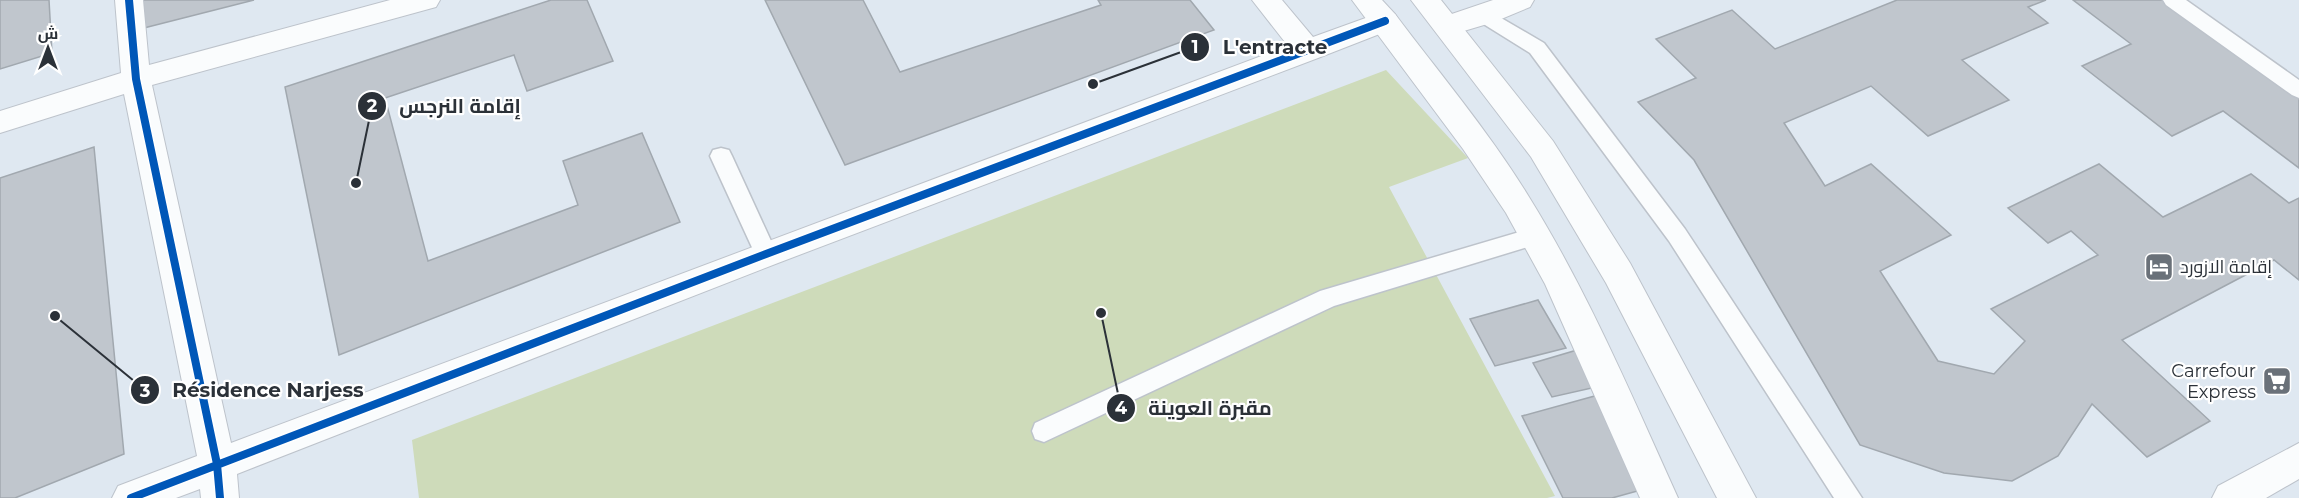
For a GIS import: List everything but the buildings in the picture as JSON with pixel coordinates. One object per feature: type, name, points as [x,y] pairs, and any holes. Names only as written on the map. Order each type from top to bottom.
[{"type":"street","points":[[129,0],[136,79],[217,464],[220,498]]},
{"type":"street","points":[[0,122],[136,79],[426,0]]},
{"type":"street","points":[[1266,0],[1308,51]]},
{"type":"street","points":[[1425,0],[1542,149],[1575,201],[1618,273],[1737,498]]},
{"type":"street","points":[[1447,26],[1484,15],[1520,0]]},
{"type":"street","points":[[131,498],[766,254],[1308,51],[1375,11],[1474,141],[1536,236],[1560,279],[1659,498]]},
{"type":"street","points":[[2231,498],[2299,460]]},
{"type":"lane","points":[[2173,0],[2299,90]]},
{"type":"lane","points":[[1484,15],[1538,48],[1677,235],[1850,498]]},
{"type":"lane","points":[[721,156],[766,254]]},
{"type":"lane","points":[[1044,431],[1328,298],[1536,236]]},
{"type":"green space","points":[[1386,70],[1468,158],[1389,187],[1555,496],[1547,498],[419,498],[412,440]]},
{"type":"cycle path","points":[[129,0],[136,79],[217,464],[220,498]]},
{"type":"cycle path","points":[[131,498],[766,254],[1385,21]]},
{"type":"place","name":"L'entracte","points":[[1093,84]]},
{"type":"place","name":"إقامة النرجس","points":[[356,183]]},
{"type":"place","name":"إقامة الازورد","points":[[2159,267]]},
{"type":"place","name":"مقبرة العوينة","points":[[1101,313]]},
{"type":"place","name":"Résidence Narjess","points":[[55,316]]},
{"type":"place","name":"Carrefour Express","points":[[2277,381]]}]
